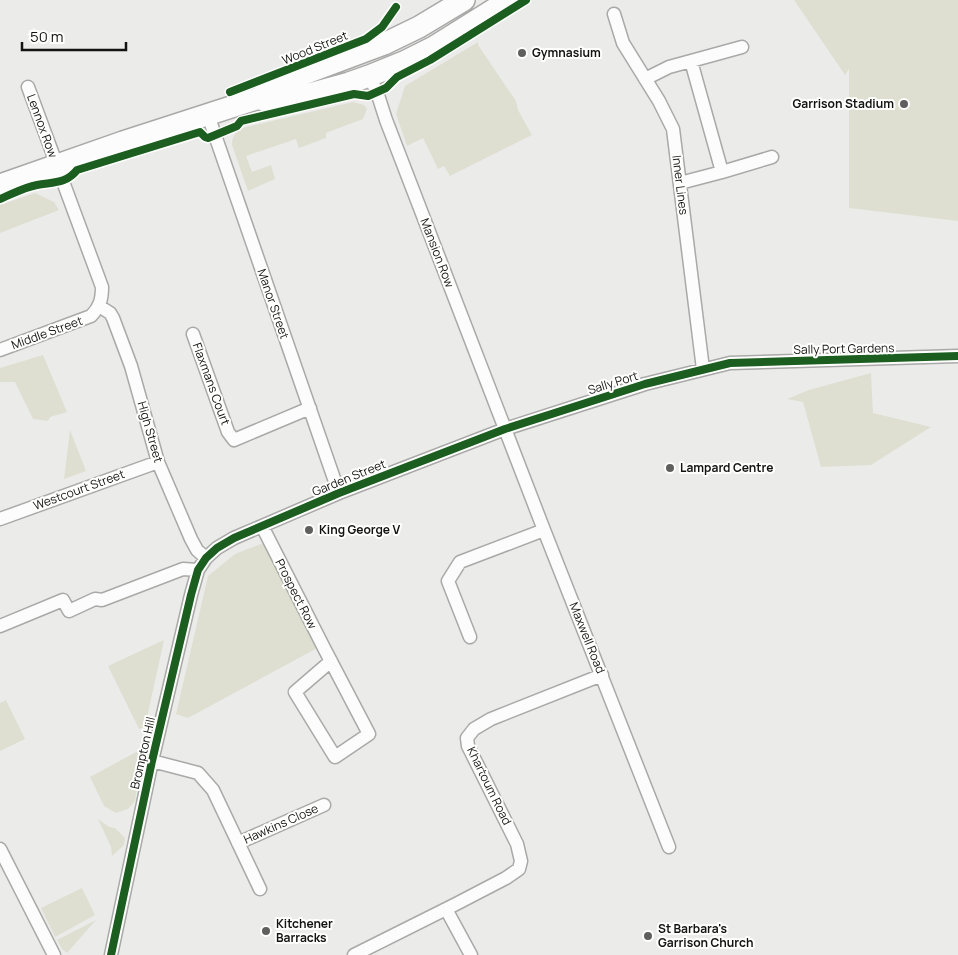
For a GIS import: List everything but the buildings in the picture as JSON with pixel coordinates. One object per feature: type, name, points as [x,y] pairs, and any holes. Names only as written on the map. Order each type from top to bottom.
[{"type":"main road","name":"Wood Street","points":[[0,185],[260,98],[277,84],[384,44],[464,0]]},
{"type":"main road","name":"Wood Street","points":[[260,98],[273,104],[369,76],[406,61],[450,38],[509,0]]},
{"type":"main road","points":[[436,17],[450,38]]},
{"type":"main road","points":[[360,54],[369,76]]},
{"type":"street","name":"Inner Lines","points":[[614,14],[624,43],[673,129],[703,368]]},
{"type":"street","points":[[645,79],[669,67],[742,47]]},
{"type":"street","points":[[691,61],[722,172]]},
{"type":"street","name":"Mansion Row","points":[[369,76],[377,92],[389,129],[505,429]]},
{"type":"street","name":"Lennox Row","points":[[28,88],[56,165]]},
{"type":"street","name":"Manor Street","points":[[208,115],[339,493]]},
{"type":"street","points":[[680,183],[772,157]]},
{"type":"street","points":[[56,165],[102,287],[99,306]]},
{"type":"street","name":"Middle Street","points":[[0,350],[82,321],[91,316],[99,306]]},
{"type":"street","name":"High Street","points":[[99,306],[112,316],[131,366],[158,462],[191,539],[197,550],[206,558]]},
{"type":"street","name":"Flaxmans Court","points":[[193,334],[228,432],[234,440],[310,408]]},
{"type":"street","name":"Sally Port Gardens","points":[[730,363],[958,356]]},
{"type":"street","name":"Sally Port","points":[[505,429],[645,384],[703,368],[730,363]]},
{"type":"street","name":"Garden Street","points":[[206,558],[234,538],[339,493],[505,429]]},
{"type":"street","name":"Maxwell Road","points":[[505,429],[669,847]]},
{"type":"street","name":"Westcourt Street","points":[[0,518],[158,462]]},
{"type":"street","name":"Prospect Row","points":[[262,526],[369,734],[335,757],[295,692],[331,661]]},
{"type":"street","points":[[470,637],[448,581],[460,562],[544,530]]},
{"type":"street","name":"Brompton Hill","points":[[111,955],[152,761],[198,570],[206,558]]},
{"type":"street","points":[[0,626],[63,600],[70,611],[95,599],[102,600],[183,569],[198,570]]},
{"type":"street","name":"Khartoum Road","points":[[354,955],[506,878],[520,869],[521,861],[517,844],[468,746],[468,736],[474,729],[491,719],[602,675]]},
{"type":"street","name":"Hawkins Close","points":[[152,761],[198,774],[213,790],[260,889]]},
{"type":"street","name":"Hawkins Close","points":[[238,843],[324,805]]},
{"type":"street","points":[[0,849],[54,955]]},
{"type":"street","points":[[446,909],[471,955]]},
{"type":"shaded area","name":"Garrison Stadium","points":[[794,0],[958,0],[958,221],[849,208],[849,69],[845,75]]},
{"type":"shaded area","points":[[478,42],[478,45],[516,101],[518,110],[532,135],[450,176],[444,166],[438,169],[423,138],[407,146],[396,114],[405,86]]},
{"type":"shaded area","points":[[353,102],[364,105],[367,109],[363,119],[326,133],[326,138],[299,148],[296,139],[246,156],[252,172],[271,165],[275,179],[248,191],[232,145],[233,137],[237,132],[242,128]]},
{"type":"shaded area","points":[[35,193],[54,202],[59,210],[0,233],[0,205]]},
{"type":"shaded area","points":[[43,355],[67,412],[50,417],[48,421],[33,419],[15,382],[0,382],[0,368]]},
{"type":"shaded area","points":[[871,373],[873,413],[931,427],[871,465],[821,467],[803,402],[787,399],[809,390]]},
{"type":"shaded area","points":[[70,430],[86,471],[64,479]]},
{"type":"shaded area","points":[[266,542],[321,646],[188,718],[176,714],[208,576],[235,554]]},
{"type":"shaded area","points":[[164,640],[145,727],[139,729],[108,666]]},
{"type":"shaded area","points":[[6,700],[25,739],[0,751],[0,703]]},
{"type":"shaded area","points":[[138,751],[142,759],[135,801],[128,809],[116,813],[104,806],[90,777]]},
{"type":"shaded area","points":[[98,819],[109,827],[115,828],[125,838],[124,845],[112,856],[111,847]]},
{"type":"shaded area","points":[[82,888],[95,915],[55,937],[41,908]]},
{"type":"shaded area","points":[[96,920],[67,953],[62,949],[57,940]]},
{"type":"cycle path","points":[[0,199],[28,187],[59,182],[73,175],[77,170],[200,132],[208,138],[237,126],[241,121],[354,94],[368,96],[386,88],[397,77],[430,60],[526,0]]},
{"type":"cycle path","points":[[230,92],[366,39],[382,27],[396,7]]},
{"type":"cycle path","points":[[111,955],[152,761],[191,595],[198,570],[206,558],[217,548],[234,538],[339,493],[505,429],[645,384],[730,363],[958,356]]},
{"type":"place","name":"Gymnasium","points":[[522,53]]},
{"type":"place","name":"Garrison Stadium","points":[[904,104]]},
{"type":"place","name":"Lampard Centre","points":[[670,468]]},
{"type":"place","name":"King George V","points":[[309,530]]},
{"type":"place","name":"Kitchener Barracks","points":[[266,931]]},
{"type":"place","name":"St Barbara's Garrison Church","points":[[648,936]]}]
